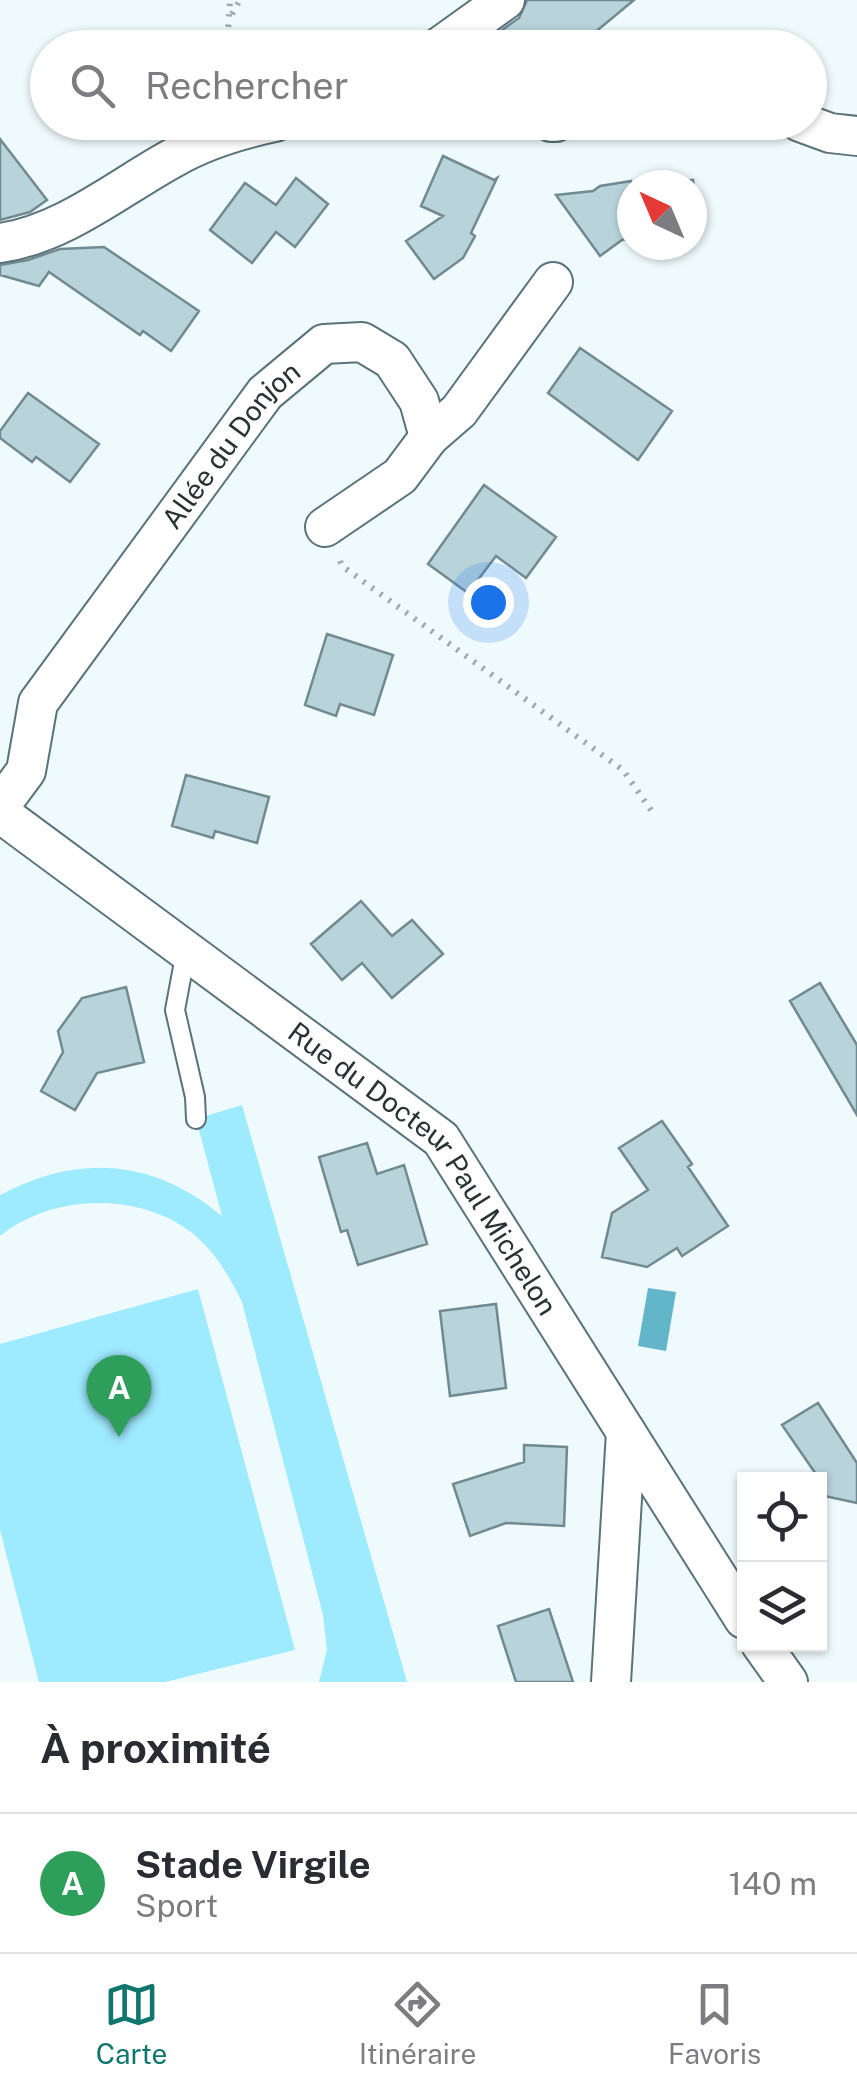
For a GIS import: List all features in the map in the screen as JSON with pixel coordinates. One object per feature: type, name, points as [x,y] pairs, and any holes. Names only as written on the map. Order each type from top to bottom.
[{"type":"street","points":[[464,30],[506,0]]},
{"type":"street","points":[[827,131],[857,136]]},
{"type":"street","points":[[0,242],[51,228],[177,155],[215,140]]},
{"type":"street","points":[[325,527],[400,476],[429,436],[460,411],[553,282]]},
{"type":"street","name":"Allée du Donjon","points":[[0,809],[26,771],[38,702],[265,393],[324,344],[362,342],[392,360],[419,401],[429,436]]},
{"type":"street","name":"Rue du Docteur Paul Michelon","points":[[0,809],[441,1139],[737,1608]]},
{"type":"street","points":[[611,1682],[626,1432]]},
{"type":"street","points":[[767,1652],[788,1682]]},
{"type":"lane","points":[[186,951],[175,1010],[195,1097],[196,1119]]},
{"type":"path","points":[[229,30],[230,0]]},
{"type":"path","points":[[231,15],[240,0]]},
{"type":"path","points":[[325,527],[342,566],[623,770],[655,816]]},
{"type":"shaded area","points":[[242,1105],[407,1682],[319,1682],[327,1650],[323,1615],[242,1302],[208,1248],[190,1231],[158,1214],[112,1203],[88,1203],[41,1213],[0,1236],[0,1195],[58,1173],[87,1168],[143,1173],[196,1197],[222,1216],[196,1119]]},
{"type":"shaded area","points":[[648,1288],[676,1292],[666,1351],[638,1346]]},
{"type":"shaded area","points":[[198,1289],[295,1650],[165,1682],[39,1682],[0,1530],[0,1344]]},
{"type":"building","points":[[527,0],[634,0],[598,30],[502,30],[519,18]]},
{"type":"building","points":[[0,139],[47,200],[30,212],[0,220]]},
{"type":"building","points":[[443,156],[497,178],[463,258],[434,279],[406,241],[443,216],[421,206]]},
{"type":"building","points":[[296,178],[328,204],[295,247],[276,232],[252,263],[210,230],[245,183],[276,205]]},
{"type":"building","points":[[617,183],[617,244],[600,256],[556,195],[593,191]]},
{"type":"building","points":[[104,247],[199,311],[171,351],[143,331],[140,335],[49,272],[39,286],[0,275],[0,265],[60,249]]},
{"type":"building","points":[[580,348],[672,411],[638,460],[548,393]]},
{"type":"building","points":[[28,393],[99,444],[70,482],[36,457],[32,462],[0,438],[0,431]]},
{"type":"building","points":[[484,485],[556,537],[526,578],[496,556],[468,593],[428,564]]},
{"type":"building","points":[[327,634],[393,655],[374,715],[340,704],[336,716],[305,705]]},
{"type":"building","points":[[186,775],[269,797],[257,843],[215,831],[213,838],[172,826]]},
{"type":"building","points":[[361,901],[392,936],[412,920],[443,954],[392,998],[362,963],[342,980],[311,944]]},
{"type":"building","points":[[820,983],[857,1045],[857,1115],[790,1001]]},
{"type":"building","points":[[126,987],[144,1062],[97,1073],[75,1110],[41,1091],[63,1052],[58,1031],[82,998]]},
{"type":"building","points":[[662,1121],[728,1226],[682,1256],[677,1248],[647,1267],[602,1257],[612,1213],[648,1190],[619,1148]]},
{"type":"building","points":[[367,1143],[377,1174],[404,1165],[427,1244],[358,1265],[347,1230],[341,1232],[319,1157]]},
{"type":"building","points":[[496,1304],[506,1388],[450,1396],[440,1311]]},
{"type":"building","points":[[818,1403],[857,1463],[857,1503],[827,1497],[827,1472],[814,1472],[782,1425]]},
{"type":"building","points":[[524,1445],[567,1447],[564,1526],[506,1523],[470,1536],[453,1484],[524,1462]]},
{"type":"building","points":[[549,1609],[573,1682],[516,1682],[498,1626]]},
{"type":"place","name":"Stade Virgile","points":[[119,1437]]}]
